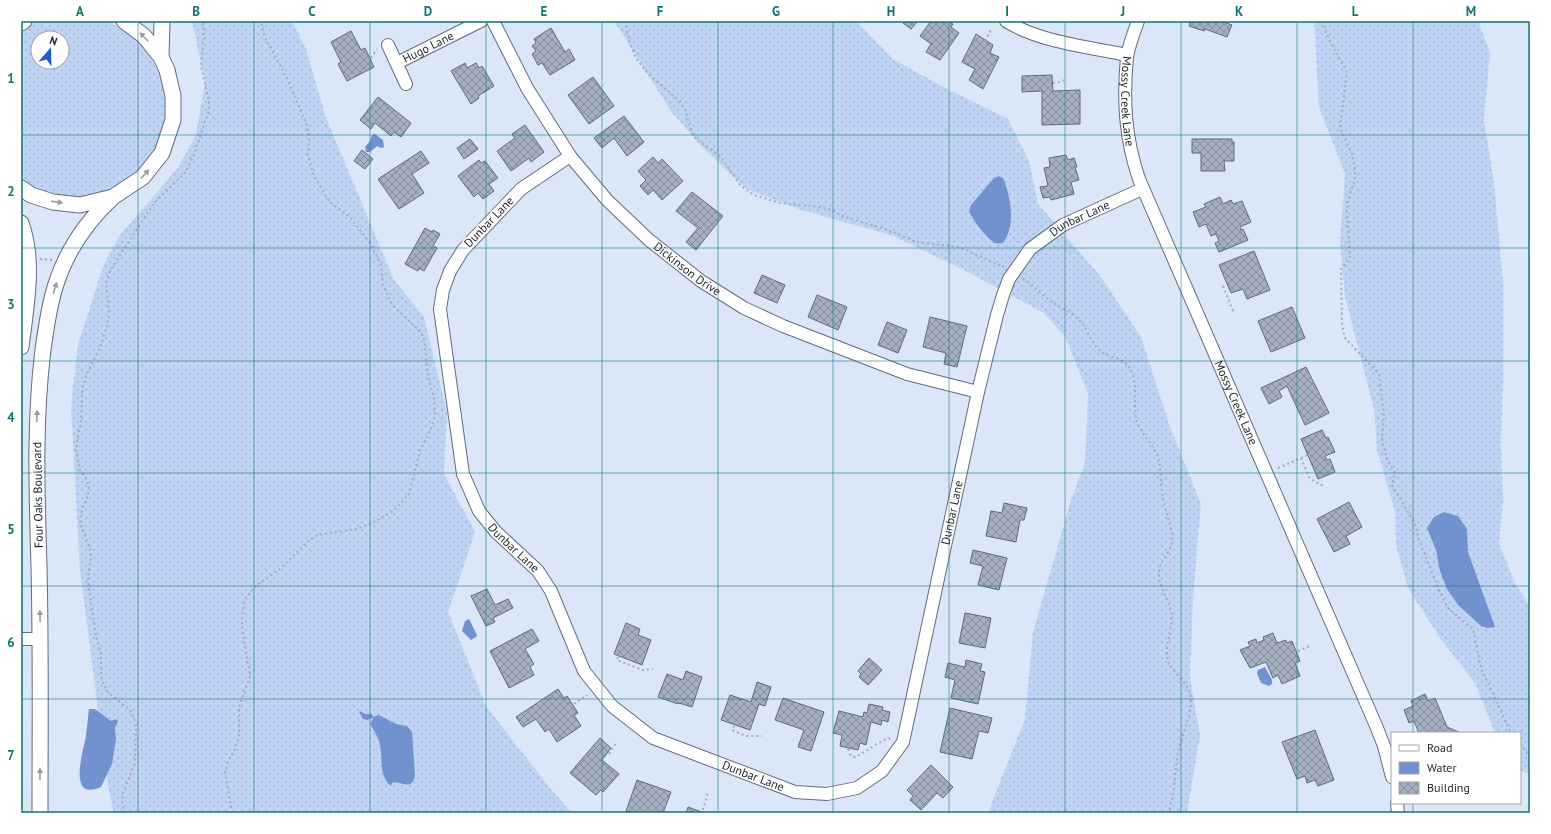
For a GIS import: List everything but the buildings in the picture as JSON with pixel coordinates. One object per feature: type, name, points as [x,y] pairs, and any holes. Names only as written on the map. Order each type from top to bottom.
[{"type":"street","points":[[21,188],[31,195],[53,202],[80,205],[113,197],[143,177],[162,153],[173,120],[173,96],[167,70],[161,57],[144,36],[124,21]]},
{"type":"street","points":[[161,57],[162,21]]},
{"type":"street","name":"Hugo Lane","points":[[396,63],[481,21]]},
{"type":"street","name":"Dickinson Drive","points":[[493,21],[527,88],[570,156],[607,200],[649,240],[701,281],[744,308],[783,326],[908,374],[978,392]]},
{"type":"street","points":[[1006,21],[1040,36],[1127,56]]},
{"type":"street","name":"Mossy Creek Lane","points":[[1138,21],[1127,56],[1125,91],[1126,127],[1133,162],[1142,189],[1384,746],[1391,773]]},
{"type":"street","points":[[388,45],[406,84]]},
{"type":"street","name":"Dunbar Lane","points":[[570,156],[521,188],[463,250],[450,271],[443,290],[440,309],[463,474],[479,511],[496,532],[538,571],[551,591],[584,671],[612,706],[653,738],[795,792],[827,794],[857,788],[864,784],[882,771],[903,742],[978,392],[1003,295],[1009,280],[1030,249],[1063,225],[1142,189]]},
{"type":"street","name":"Four Oaks Boulevard","points":[[40,813],[41,639],[36,444],[39,385],[48,314],[56,284],[71,248],[96,213],[113,197]]},
{"type":"street","points":[[21,223],[25,234],[29,277],[21,346]]},
{"type":"street","points":[[21,639],[41,639]]},
{"type":"path","points":[[125,813],[122,802],[123,793],[132,774],[135,763],[136,724],[131,711],[108,692],[103,683],[101,674],[101,652],[96,636],[88,578],[91,556],[90,549],[80,523],[82,510],[88,495],[89,487],[85,476],[80,470],[76,450],[81,424],[83,385],[101,345],[107,326],[109,311],[106,282],[110,272],[148,212],[158,199],[184,174],[189,167],[207,119],[209,102],[201,66],[204,38],[203,21]]},
{"type":"path","points":[[232,813],[225,772],[240,737],[239,707],[250,676],[242,628],[244,600],[253,589],[280,569],[309,540],[322,534],[356,529],[370,524],[393,511],[409,494],[420,451],[432,426],[435,415],[434,398],[428,376],[424,340],[421,332],[394,307],[383,285],[381,265],[370,242],[350,217],[330,202],[320,188],[313,173],[308,156],[309,140],[305,120],[287,78],[264,35],[260,21]]},
{"type":"path","points":[[1324,21],[1325,30],[1347,72],[1340,128],[1352,154],[1355,167],[1355,179],[1348,200],[1346,212],[1350,257],[1341,269],[1342,325],[1345,338],[1379,374],[1384,415],[1382,441],[1388,462],[1395,472],[1392,485],[1415,524],[1422,547],[1439,590],[1448,608],[1473,629],[1480,668],[1511,732]]},
{"type":"path","points":[[986,41],[992,28]]},
{"type":"path","points":[[1053,83],[1064,80]]},
{"type":"path","points":[[1223,286],[1234,313]]},
{"type":"path","points":[[1277,469],[1308,455]]},
{"type":"path","points":[[1301,458],[1310,479],[1325,487]]},
{"type":"path","points":[[1298,651],[1312,645]]},
{"type":"path","points":[[618,657],[618,660],[644,670],[653,669]]},
{"type":"path","points":[[574,704],[587,696]]},
{"type":"path","points":[[734,726],[732,730],[746,736],[762,736]]},
{"type":"path","points":[[848,749],[851,756],[855,757],[865,753],[884,740],[890,738],[903,742]]},
{"type":"path","points":[[609,754],[616,743]]},
{"type":"path","points":[[1521,745],[1530,757]]},
{"type":"path","points":[[703,810],[708,792]]},
{"type":"shaded area","points":[[37,21],[106,21],[126,31],[148,51],[161,77],[166,106],[162,136],[147,164],[123,186],[93,198],[61,200],[21,183],[21,30]]},
{"type":"shaded area","points":[[188,21],[292,21],[306,49],[326,118],[394,280],[424,317],[447,413],[444,474],[475,532],[448,612],[486,706],[549,787],[572,813],[114,813],[108,786],[80,571],[71,407],[78,344],[104,264],[120,235],[177,169],[196,135],[205,81],[193,25]]},
{"type":"shaded area","points":[[614,21],[856,21],[893,59],[945,88],[1008,119],[1029,161],[1038,204],[1101,277],[1141,337],[1170,427],[1201,504],[1193,598],[1190,677],[1200,736],[1187,813],[988,813],[1025,719],[1033,632],[1072,497],[1085,463],[1088,394],[1066,338],[1044,313],[964,270],[891,235],[801,210],[745,188],[704,149],[671,111]]},
{"type":"shaded area","points":[[1314,21],[1478,21],[1490,53],[1484,120],[1494,183],[1503,281],[1503,383],[1501,444],[1503,501],[1499,544],[1515,583],[1530,607],[1530,775],[1521,770],[1521,732],[1495,732],[1475,683],[1440,638],[1408,588],[1396,545],[1395,511],[1377,450],[1374,409],[1345,297],[1340,242],[1345,174],[1319,107]]},
{"type":"water","points":[[375,134],[383,140],[384,147],[381,148],[377,146],[370,152],[366,152],[365,147],[370,141],[372,135]]},
{"type":"water","points":[[999,176],[1003,178],[1006,186],[1011,211],[1010,228],[1003,243],[996,243],[989,238],[977,224],[969,211],[971,205],[994,178]]},
{"type":"water","points":[[1444,512],[1458,516],[1467,529],[1468,552],[1495,627],[1487,628],[1481,626],[1458,605],[1447,589],[1440,571],[1436,550],[1427,528],[1434,517]]},
{"type":"water","points":[[469,619],[477,635],[471,640],[462,631],[465,621]]},
{"type":"water","points":[[1265,667],[1272,680],[1272,684],[1269,686],[1261,683],[1257,673],[1258,670]]},
{"type":"water","points":[[89,709],[95,709],[111,721],[116,719],[118,721],[115,728],[116,739],[112,764],[101,787],[90,790],[84,788],[81,782],[80,773],[80,763],[86,736]]},
{"type":"water","points":[[360,711],[365,714],[372,714],[373,717],[379,715],[396,724],[407,726],[412,732],[415,776],[411,783],[405,784],[395,782],[392,783],[391,786],[387,781],[382,770],[379,741],[370,724],[373,719],[363,719],[359,712]]}]
